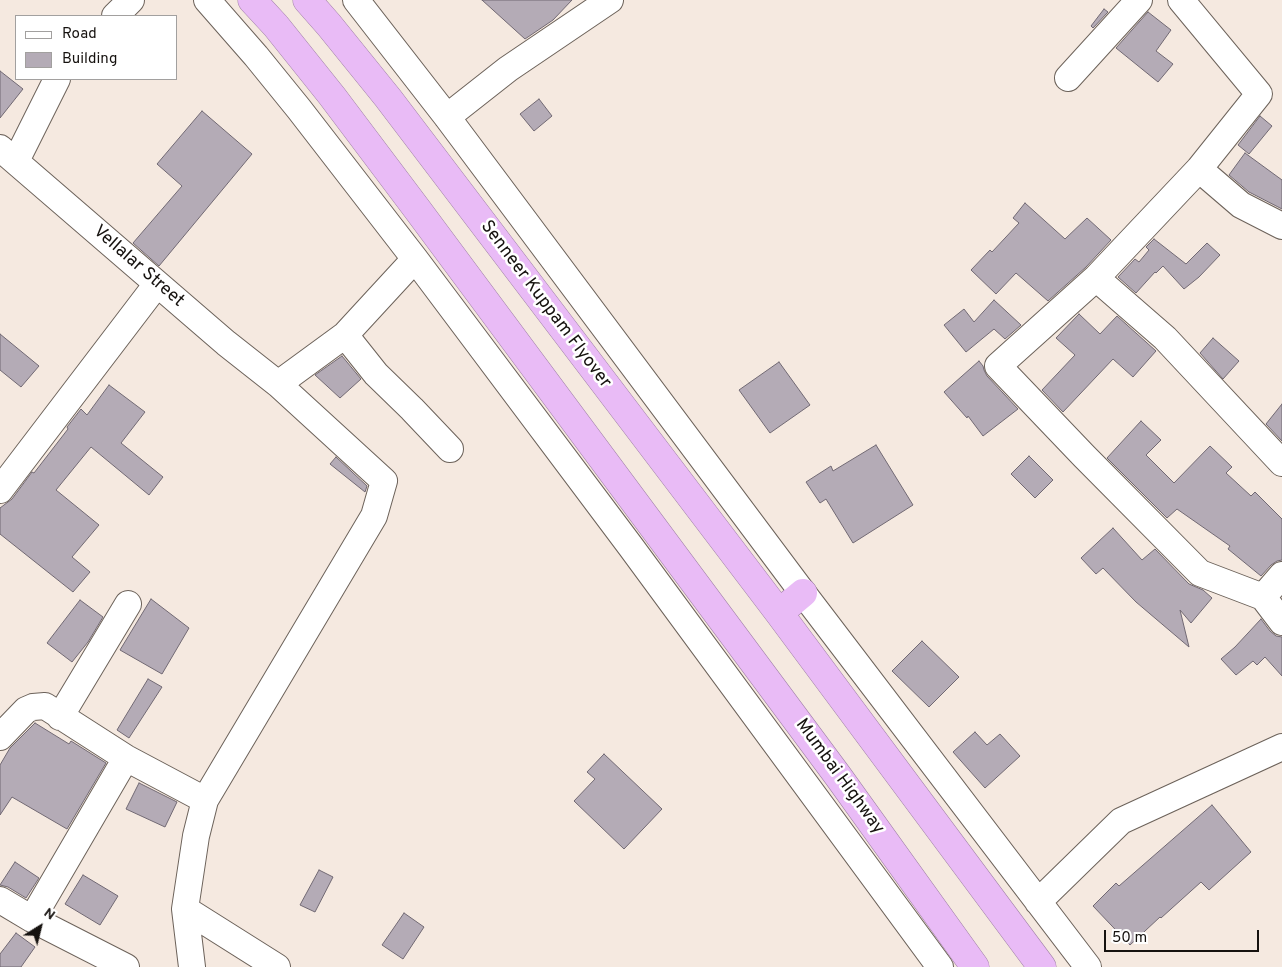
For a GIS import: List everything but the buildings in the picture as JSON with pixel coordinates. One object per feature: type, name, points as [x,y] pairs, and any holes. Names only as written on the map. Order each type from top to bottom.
[{"type":"highway","name":"Mumbai Highway","points":[[252,0],[276,26],[332,96],[655,528],[838,776],[975,967]]},
{"type":"highway","name":"Senneer Kuppam Flyover","points":[[307,0],[388,98],[779,613]]},
{"type":"highway","points":[[803,593],[779,613],[1042,967]]},
{"type":"street","points":[[116,15],[132,0]]},
{"type":"street","points":[[207,0],[299,108],[415,259],[631,547],[940,967]]},
{"type":"street","points":[[356,0],[447,117],[803,593],[1088,967]]},
{"type":"street","points":[[447,117],[508,69],[610,0]]},
{"type":"street","points":[[1068,78],[1139,0]]},
{"type":"street","points":[[1181,0],[1259,94],[1198,169],[1096,278],[998,366],[1200,573],[1263,597],[1282,622]]},
{"type":"street","points":[[8,155],[56,80]]},
{"type":"street","name":"Vellalar Street","points":[[8,155],[157,284],[278,384],[384,481],[374,516],[205,800]]},
{"type":"street","points":[[1198,169],[1241,206],[1282,226]]},
{"type":"street","points":[[278,384],[345,335],[415,259]]},
{"type":"street","points":[[1096,278],[1165,338],[1282,463]]},
{"type":"street","points":[[0,490],[157,284]]},
{"type":"street","points":[[345,335],[376,374],[450,449]]},
{"type":"street","points":[[1263,597],[1282,575]]},
{"type":"street","points":[[60,717],[128,604]]},
{"type":"street","points":[[0,737],[26,710],[45,706],[126,758],[205,800],[196,836],[185,909],[192,967]]},
{"type":"street","points":[[1038,902],[1121,821],[1282,747]]},
{"type":"street","points":[[32,919],[126,758]]},
{"type":"street","points":[[0,900],[32,919],[126,967]]},
{"type":"street","points":[[185,909],[278,967]]}]
